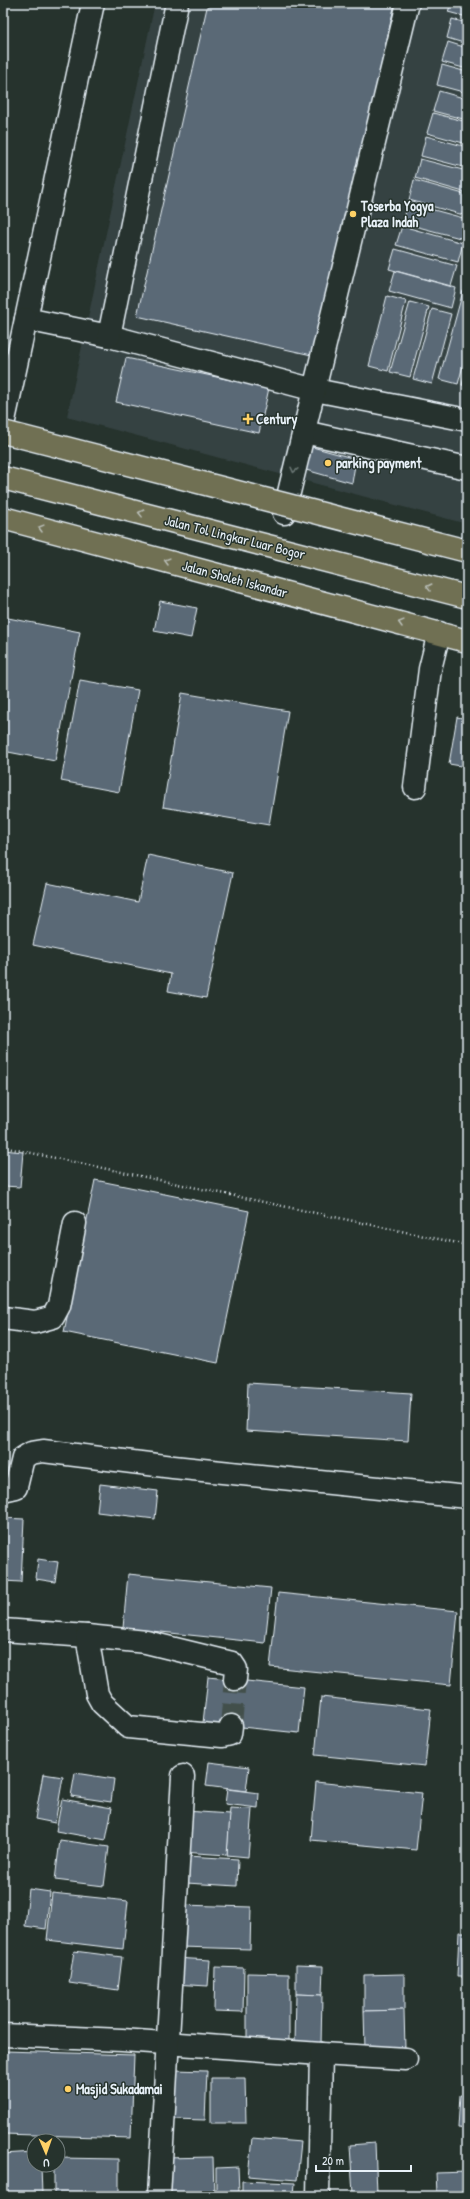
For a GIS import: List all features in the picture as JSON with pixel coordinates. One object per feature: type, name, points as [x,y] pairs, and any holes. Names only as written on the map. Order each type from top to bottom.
[{"type":"highway","points":[[3,432],[467,551]]},
{"type":"highway","points":[[3,443],[284,513],[467,561]]},
{"type":"highway","name":"Jalan Tol Lingkar Luar Bogor","points":[[3,478],[467,597]]},
{"type":"highway","name":"Jalan Sholeh Iskandar","points":[[3,518],[467,641]]},
{"type":"street","points":[[3,425],[93,3]]},
{"type":"street","points":[[109,336],[177,3]]},
{"type":"street","points":[[284,513],[408,3]]},
{"type":"street","points":[[26,319],[109,336],[315,390],[467,420]]},
{"type":"street","points":[[304,432],[467,468]]},
{"type":"street","points":[[416,787],[430,670],[439,633]]},
{"type":"street","points":[[3,1318],[35,1322],[53,1318],[59,1306],[74,1223]]},
{"type":"street","points":[[3,1490],[16,1487],[23,1458],[31,1453],[43,1451],[173,1467],[467,1497]]},
{"type":"street","points":[[3,1630],[146,1642],[232,1663],[236,1669],[235,1679]]},
{"type":"street","points":[[87,1636],[97,1694],[102,1704],[128,1727],[222,1736],[230,1734],[231,1726]]},
{"type":"street","points":[[158,2196],[183,1776]]},
{"type":"street","points":[[3,2035],[122,2040],[406,2059]]},
{"type":"street","points":[[318,2196],[321,2054]]},
{"type":"path","points":[[3,1147],[467,1245]]},
{"type":"shaded area","points":[[155,3],[467,3],[467,524],[67,417]]},
{"type":"building","points":[[208,3],[395,3],[316,356],[137,316]]},
{"type":"building","points":[[451,3],[467,3],[467,17],[448,12]]},
{"type":"building","points":[[452,19],[467,23],[467,44],[447,38]]},
{"type":"building","points":[[448,42],[467,48],[467,69],[442,62]]},
{"type":"building","points":[[442,65],[467,72],[467,93],[437,85]]},
{"type":"building","points":[[439,91],[467,99],[467,120],[433,111]]},
{"type":"building","points":[[433,113],[467,122],[467,144],[427,133]]},
{"type":"building","points":[[426,136],[467,147],[467,168],[421,156]]},
{"type":"building","points":[[420,159],[467,171],[467,193],[415,178]]},
{"type":"building","points":[[414,180],[467,195],[467,216],[409,200]]},
{"type":"building","points":[[408,203],[467,219],[464,239],[403,223]]},
{"type":"building","points":[[402,226],[463,243],[458,262],[396,245]]},
{"type":"building","points":[[395,249],[457,266],[451,286],[389,269]]},
{"type":"building","points":[[395,271],[456,288],[451,308],[389,291]]},
{"type":"building","points":[[463,291],[467,292],[467,351],[458,384],[439,379]]},
{"type":"building","points":[[387,296],[406,301],[388,371],[369,366]]},
{"type":"building","points":[[410,302],[429,307],[410,377],[390,372]]},
{"type":"building","points":[[432,309],[451,314],[432,384],[413,379]]},
{"type":"building","points":[[126,358],[269,388],[259,433],[116,402]]},
{"type":"building","points":[[467,367],[467,386],[462,385]]},
{"type":"building","name":"parking payment","points":[[305,445],[356,459],[352,483],[299,468]]},
{"type":"building","points":[[160,601],[197,608],[191,638],[154,631]]},
{"type":"building","points":[[3,617],[80,632],[55,761],[3,751]]},
{"type":"building","points":[[80,680],[138,690],[119,792],[61,781]]},
{"type":"building","points":[[182,693],[288,711],[269,825],[163,807]]},
{"type":"building","points":[[457,717],[467,719],[467,767],[449,764]]},
{"type":"building","points":[[148,855],[233,873],[206,998],[168,991],[171,974],[33,945],[47,883],[138,902]]},
{"type":"building","points":[[3,1150],[23,1152],[20,1187],[3,1186]]},
{"type":"building","points":[[95,1180],[249,1211],[218,1363],[64,1332]]},
{"type":"building","points":[[248,1383],[411,1393],[408,1441],[246,1431]]},
{"type":"building","points":[[100,1484],[158,1491],[155,1519],[97,1512]]},
{"type":"building","points":[[3,1518],[24,1519],[21,1582],[3,1581]]},
{"type":"building","points":[[38,1559],[58,1562],[55,1582],[36,1579]]},
{"type":"building","points":[[128,1574],[271,1588],[265,1643],[123,1628]]},
{"type":"building","points":[[278,1593],[458,1611],[451,1685],[270,1667]]},
{"type":"building","points":[[208,1677],[304,1687],[299,1733],[203,1723]]},
{"type":"building","points":[[321,1697],[431,1709],[425,1766],[315,1755]]},
{"type":"building","points":[[209,1762],[249,1767],[246,1791],[206,1786]]},
{"type":"building","points":[[75,1773],[114,1779],[111,1802],[71,1796]]},
{"type":"building","points":[[43,1774],[63,1777],[55,1823],[35,1819]]},
{"type":"building","points":[[316,1782],[422,1793],[416,1850],[311,1840]]},
{"type":"building","points":[[227,1789],[259,1793],[258,1808],[225,1804]]},
{"type":"building","points":[[62,1799],[112,1808],[106,1840],[56,1831]]},
{"type":"building","points":[[230,1808],[252,1809],[248,1857],[227,1855]]},
{"type":"building","points":[[185,1811],[230,1814],[227,1855],[182,1852]]},
{"type":"building","points":[[60,1840],[109,1847],[104,1886],[55,1880]]},
{"type":"building","points":[[187,1856],[238,1859],[237,1886],[186,1883]]},
{"type":"building","points":[[29,1889],[50,1892],[46,1929],[25,1926]]},
{"type":"building","points":[[52,1893],[128,1901],[123,1949],[47,1940]]},
{"type":"building","points":[[181,1905],[251,1907],[250,1949],[180,1947]]},
{"type":"building","points":[[459,1932],[467,1932],[467,1977],[457,1977]]},
{"type":"building","points":[[74,1951],[122,1957],[118,1990],[69,1983]]},
{"type":"building","points":[[174,1958],[210,1960],[208,1986],[173,1984]]},
{"type":"building","points":[[296,1965],[323,1966],[322,1995],[296,1994]]},
{"type":"building","points":[[215,1967],[244,1968],[243,2012],[214,2011]]},
{"type":"building","points":[[247,1973],[289,1974],[289,2043],[247,2042]]},
{"type":"building","points":[[404,1974],[404,2010],[364,2011],[364,1975]]},
{"type":"building","points":[[296,1994],[322,1995],[321,2045],[295,2044]]},
{"type":"building","points":[[404,2010],[405,2048],[365,2049],[364,2011]]},
{"type":"building","name":"Masjid Sukadamai","points":[[5,2051],[134,2055],[131,2138],[66,2136],[66,2133],[3,2134]]},
{"type":"building","points":[[175,2070],[207,2071],[205,2120],[173,2119]]},
{"type":"building","points":[[211,2078],[245,2078],[246,2123],[211,2123]]},
{"type":"building","points":[[460,2095],[467,2096],[467,2129],[458,2128]]},
{"type":"building","points":[[252,2138],[301,2142],[297,2180],[248,2176]]},
{"type":"building","points":[[375,2143],[377,2193],[353,2194],[350,2145]]},
{"type":"building","points":[[26,2153],[26,2173],[41,2173],[42,2195],[3,2196],[3,2154]]},
{"type":"building","points":[[213,2157],[214,2196],[165,2196],[164,2158]]},
{"type":"building","points":[[66,2158],[119,2159],[119,2196],[54,2196],[54,2173],[66,2173]]},
{"type":"building","points":[[238,2167],[239,2192],[216,2193],[216,2168]]},
{"type":"building","points":[[467,2172],[467,2192],[437,2193],[436,2173]]},
{"type":"building","points":[[242,2181],[295,2183],[294,2196],[242,2196]]},
{"type":"tunnel","points":[[231,1726],[235,1679]]},
{"type":"place","name":"Toserba Yogya Plaza Indah","points":[[353,214]]},
{"type":"place","name":"Century","points":[[248,419]]},
{"type":"place","name":"parking payment","points":[[328,463]]},
{"type":"place","name":"Masjid Sukadamai","points":[[68,2089]]}]
